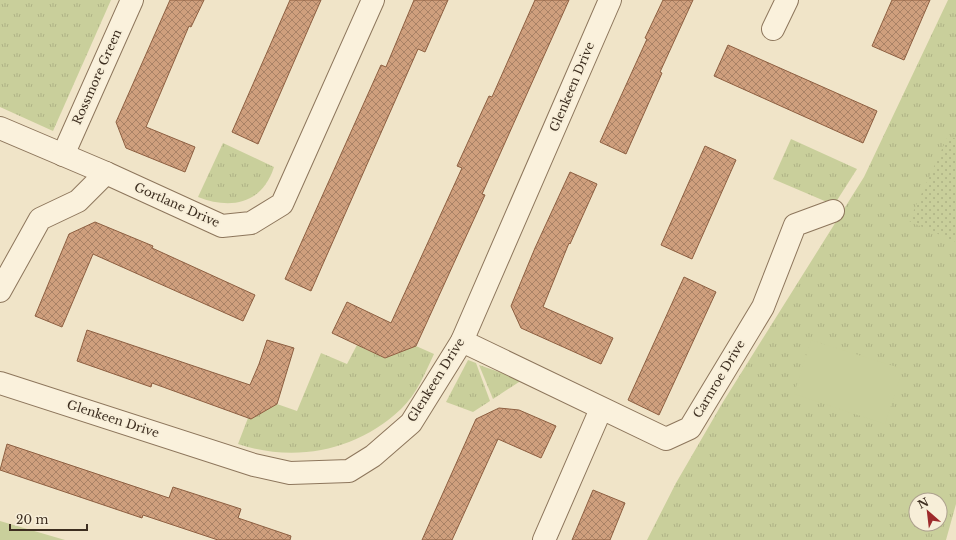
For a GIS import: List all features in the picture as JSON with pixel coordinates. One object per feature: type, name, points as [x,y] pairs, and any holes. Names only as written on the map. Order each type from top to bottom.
[{"type":"street","name":"Rossmore Green","points":[[62,155],[132,0]]},
{"type":"street","name":"Gortlane Drive","points":[[0,128],[106,173],[222,226],[250,223],[282,204],[373,0]]},
{"type":"street","name":"Glenkeen Drive","points":[[0,382],[254,465],[290,473],[349,471],[372,456],[411,423],[462,341],[610,0]]},
{"type":"street","points":[[773,29],[787,0]]},
{"type":"street","points":[[0,291],[40,219],[78,201],[106,173]]},
{"type":"street","name":"Carnroe Drive","points":[[462,341],[666,439],[690,428],[763,306],[795,225],[833,211]]},
{"type":"street","points":[[544,540],[602,409]]},
{"type":"green space","points":[[0,0],[111,0],[53,131],[0,107]]},
{"type":"green space","points":[[948,0],[956,0],[956,504],[946,540],[647,540],[676,483],[723,402],[864,177]]},
{"type":"green space","points":[[948,136],[956,139],[956,242],[909,221]]},
{"type":"green space","points":[[791,139],[857,169],[834,205],[773,179]]},
{"type":"green space","points":[[223,143],[274,167],[269,179],[262,189],[244,201],[222,203],[198,197]]},
{"type":"green space","points":[[811,340],[903,369],[885,424],[794,394]]},
{"type":"green space","points":[[357,345],[385,358],[416,346],[434,354],[420,383],[407,403],[384,423],[365,435],[345,444],[303,452],[260,450],[238,444],[248,418],[277,404],[297,411],[321,353],[347,364]]},
{"type":"green space","points":[[468,360],[476,363],[490,401],[473,412],[446,402]]},
{"type":"green space","points":[[479,365],[522,380],[493,399]]},
{"type":"green space","points":[[0,521],[65,540],[0,540]]},
{"type":"building","points":[[170,0],[204,0],[191,27],[189,26],[146,127],[195,147],[185,172],[126,148],[116,122]]},
{"type":"building","points":[[290,0],[321,0],[258,144],[232,132]]},
{"type":"building","points":[[414,0],[448,0],[425,52],[418,49],[311,291],[285,279],[381,65],[386,67]]},
{"type":"building","points":[[535,0],[569,0],[482,194],[485,195],[416,346],[385,358],[332,333],[347,302],[391,323],[462,168],[457,166],[489,96],[492,97]]},
{"type":"building","points":[[663,0],[693,0],[660,72],[662,73],[626,154],[600,142]]},
{"type":"building","points":[[892,0],[930,0],[904,60],[872,46]]},
{"type":"building","points":[[728,45],[877,111],[863,143],[714,76]]},
{"type":"building","points":[[705,146],[736,160],[692,259],[661,245]]},
{"type":"building","points":[[570,172],[597,184],[570,244],[569,243],[543,307],[613,338],[601,364],[521,328],[511,306],[535,248]]},
{"type":"building","points":[[95,222],[153,246],[152,248],[255,295],[243,321],[93,254],[62,327],[35,316],[69,234]]},
{"type":"building","points":[[684,277],[716,292],[659,415],[628,400]]},
{"type":"building","points":[[87,330],[250,385],[267,340],[294,348],[277,404],[251,419],[152,383],[151,387],[77,361]]},
{"type":"building","points":[[499,408],[519,410],[556,426],[541,458],[498,439],[452,540],[422,540],[476,419]]},
{"type":"building","points":[[7,444],[169,498],[173,487],[241,509],[238,518],[291,536],[290,540],[218,540],[143,515],[142,518],[0,470]]},
{"type":"building","points":[[593,490],[625,503],[610,540],[572,540]]}]
